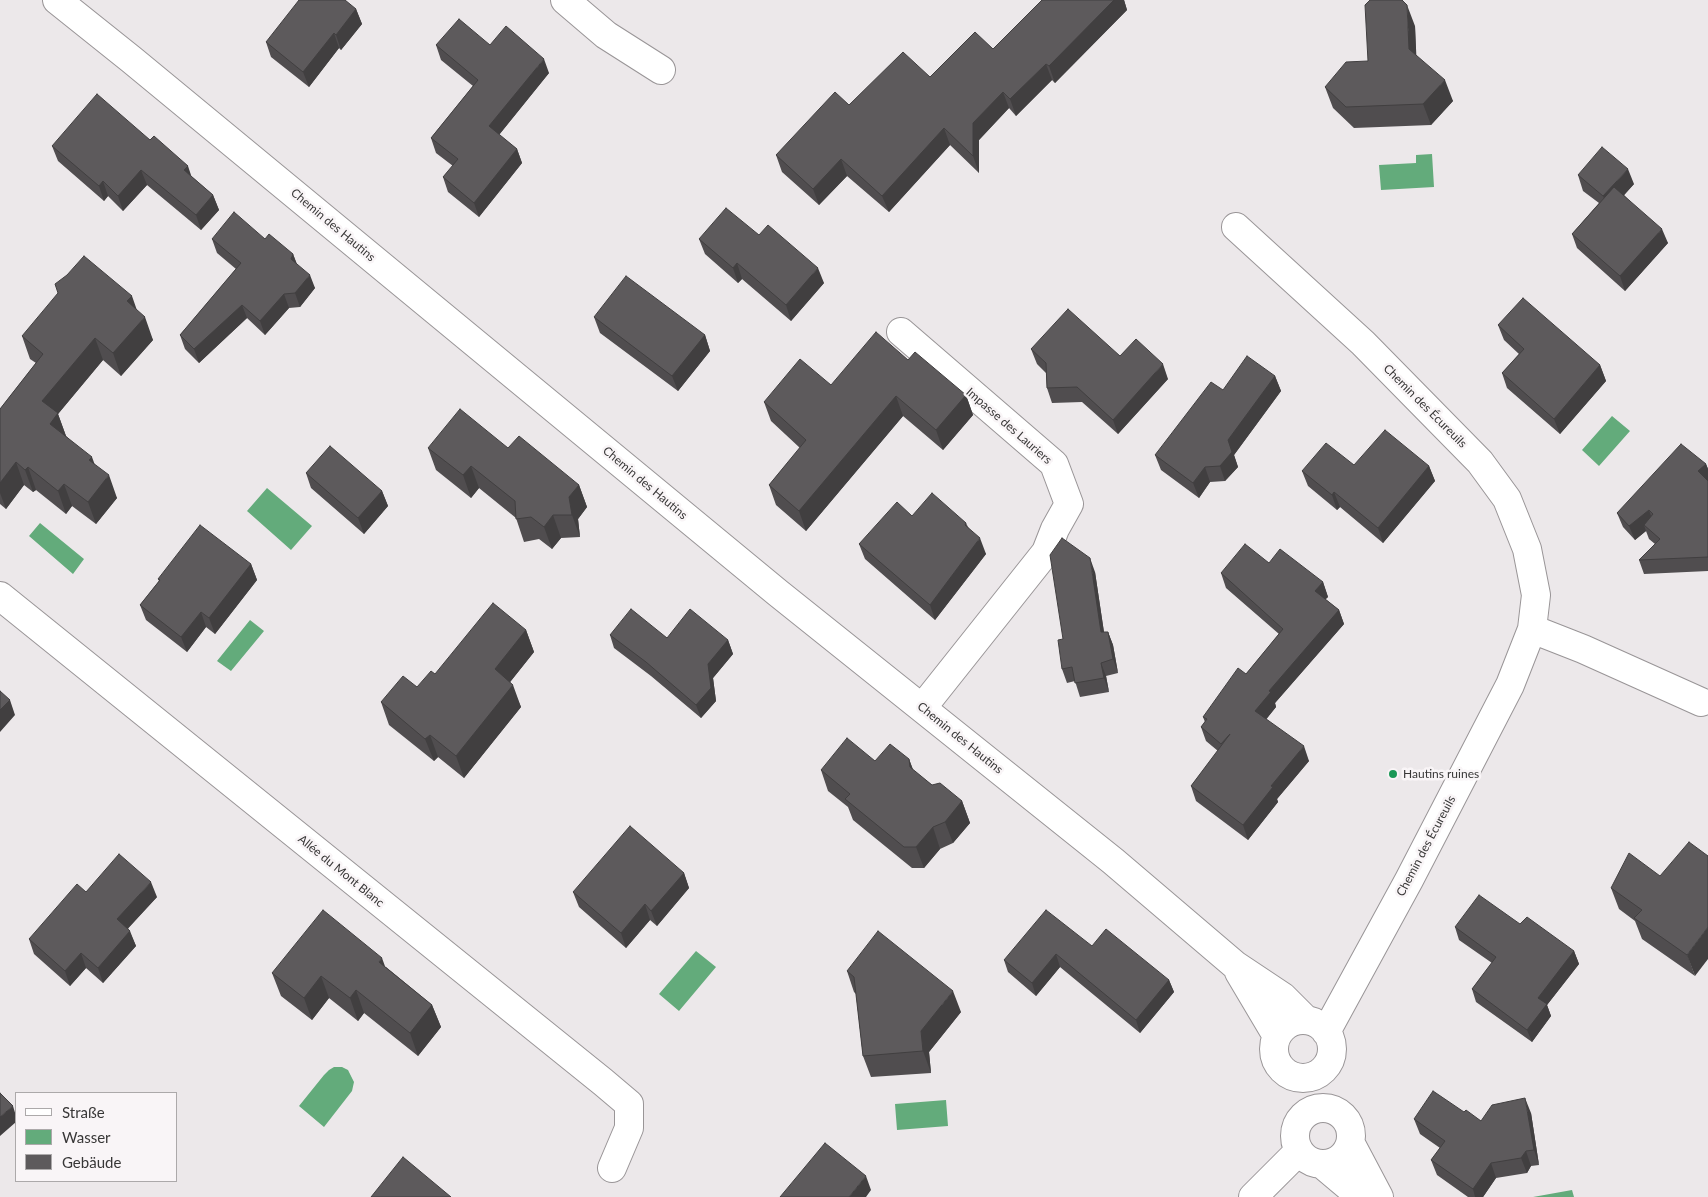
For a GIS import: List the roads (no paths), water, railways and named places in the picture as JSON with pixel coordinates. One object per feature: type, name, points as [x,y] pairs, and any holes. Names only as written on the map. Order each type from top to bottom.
[{"type":"street","name":"Chemin des Hautins","points":[[57,0],[147,72],[778,593],[1114,861],[1235,964],[1283,998],[1316,1026]]},
{"type":"street","points":[[565,0],[606,35],[661,70]]},
{"type":"street","name":"Chemin des Écureuils","points":[[1236,227],[1363,343],[1480,462],[1508,499],[1527,549],[1536,595],[1532,629],[1510,685],[1409,880],[1316,1026]]},
{"type":"street","name":"Impasse des Lauriers","points":[[901,332],[1054,464],[1069,504],[1046,552],[922,708]]},
{"type":"street","name":"Allée du Mont Blanc","points":[[0,596],[604,1082],[628,1104],[629,1128],[612,1168]]},
{"type":"street","points":[[1532,629],[1583,649],[1701,702]]},
{"type":"street","name":"Chemin des Hautins","points":[[1235,964],[1277,1036],[1274,1049],[1278,1063],[1286,1073],[1297,1139]]},
{"type":"street","points":[[1277,1036],[1284,1027],[1295,1022],[1316,1026],[1332,1044],[1332,1054],[1328,1064],[1320,1073],[1309,1077],[1298,1077],[1286,1073]]},
{"type":"street","points":[[1328,1064],[1337,1110]]},
{"type":"street","points":[[1253,1197],[1297,1139],[1302,1118],[1311,1110],[1323,1108],[1337,1110],[1344,1116],[1349,1125],[1352,1134],[1351,1144],[1340,1160],[1322,1165]]},
{"type":"street","points":[[1297,1139],[1309,1161],[1322,1165],[1361,1197]]},
{"type":"street","points":[[1351,1144],[1379,1197]]},
{"type":"water","points":[[1432,154],[1434,187],[1381,190],[1379,165],[1416,163],[1416,155]]},
{"type":"water","points":[[1612,416],[1630,431],[1599,466],[1582,450]]},
{"type":"water","points":[[267,488],[312,526],[291,550],[247,511]]},
{"type":"water","points":[[40,523],[84,559],[73,574],[29,536]]},
{"type":"water","points":[[250,620],[264,631],[231,671],[217,661]]},
{"type":"water","points":[[696,951],[716,967],[679,1011],[659,994]]},
{"type":"water","points":[[334,1067],[342,1067],[348,1070],[354,1082],[352,1091],[324,1127],[299,1106],[324,1075]]},
{"type":"water","points":[[946,1100],[948,1126],[897,1130],[895,1104]]},
{"type":"water","points":[[1572,1190],[1574,1197],[1533,1197]]},
{"type":"place","name":"Hautins ruines","points":[[1393,774]]}]
